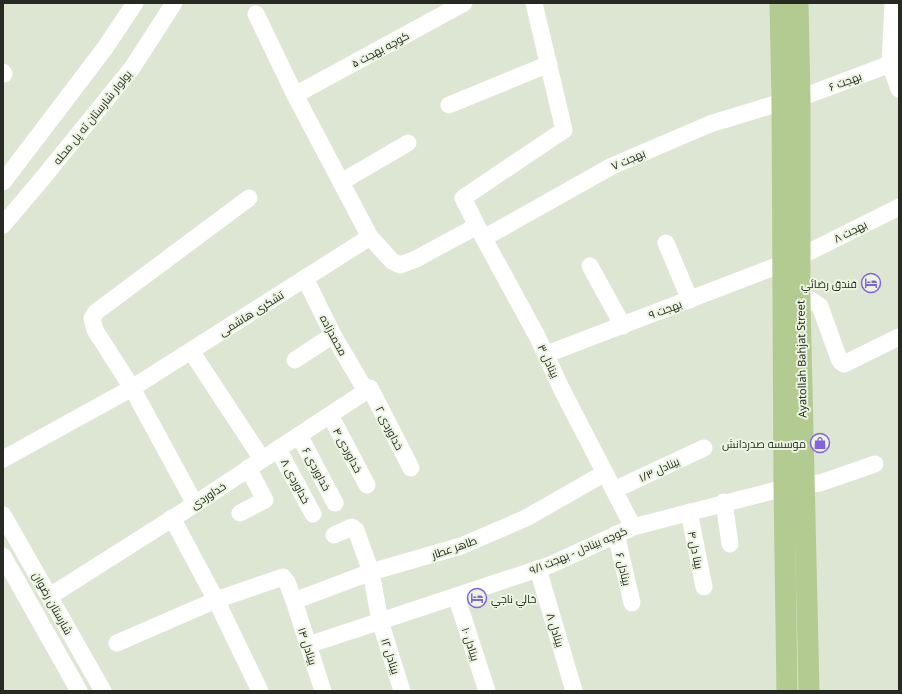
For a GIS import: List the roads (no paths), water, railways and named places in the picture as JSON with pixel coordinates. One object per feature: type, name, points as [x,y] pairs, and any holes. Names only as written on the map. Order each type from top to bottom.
[{"type":"main road","name":"Ayatollah Bahjat Street","points":[[780,3],[791,100]]},
{"type":"main road","name":"Ayatollah Bahjat Street","points":[[788,691],[784,488],[792,260],[791,100],[798,3]]},
{"type":"main road","name":"Ayatollah Bahjat Street","points":[[792,260],[800,302],[809,691]]},
{"type":"street","points":[[3,182],[105,48],[135,3]]},
{"type":"street","name":"بولوار شارستان ته پل محله","points":[[3,225],[132,68],[174,3]]},
{"type":"street","name":"کوچه بهجت ۵","points":[[295,95],[464,3]]},
{"type":"street","points":[[450,105],[549,64],[534,3]]},
{"type":"street","points":[[895,7],[893,58],[899,89]]},
{"type":"street","points":[[256,14],[295,95],[370,237]]},
{"type":"street","name":"بهجت ۶","points":[[791,100],[893,58]]},
{"type":"street","name":"بینادل ۳","points":[[549,64],[564,130],[463,198],[547,354],[562,390],[633,526]]},
{"type":"street","name":"بهجت ۷","points":[[370,237],[392,260],[400,265],[480,232],[612,166],[710,124],[791,100]]},
{"type":"street","points":[[341,182],[408,143]]},
{"type":"street","points":[[195,504],[132,388],[95,330],[92,318],[96,312],[249,198]]},
{"type":"street","name":"بهجت ۸","points":[[792,260],[899,207]]},
{"type":"street","name":"تشکری هاشمی","points":[[3,460],[132,388],[370,237]]},
{"type":"street","points":[[666,243],[690,300]]},
{"type":"street","name":"بهجت ۹","points":[[547,354],[792,260]]},
{"type":"street","points":[[590,266],[622,326]]},
{"type":"street","name":"محمدزاده","points":[[305,278],[333,335],[368,389]]},
{"type":"street","points":[[800,302],[810,300],[820,306],[839,359],[844,364],[899,337]]},
{"type":"street","points":[[295,360],[333,335]]},
{"type":"street","points":[[191,351],[262,459]]},
{"type":"street","name":"خداوردی","points":[[50,596],[195,504],[368,389]]},
{"type":"street","name":"خداوردی ۲","points":[[368,389],[411,468]]},
{"type":"street","name":"خداوردی ۴","points":[[330,415],[367,486]]},
{"type":"street","name":"خداوردی ۶","points":[[299,435],[335,503]]},
{"type":"street","name":"بینادل ۱/۳","points":[[614,490],[704,448]]},
{"type":"street","name":"خداوردی ۸","points":[[278,449],[313,514]]},
{"type":"street","points":[[804,484],[820,482],[875,464]]},
{"type":"street","points":[[240,513],[265,500],[248,468]]},
{"type":"street","name":"طاهر عطار","points":[[294,601],[371,572],[461,546],[526,518],[605,473]]},
{"type":"street","name":"کوچه بینادل - بهجت ۹/۱","points":[[308,645],[550,565],[633,526],[784,488]]},
{"type":"street","points":[[724,502],[730,544]]},
{"type":"street","name":"بینا دل ۴","points":[[689,512],[704,587]]},
{"type":"street","name":"شارستان رضوان","points":[[3,515],[103,691]]},
{"type":"street","points":[[172,518],[216,600],[260,691]]},
{"type":"street","name":"بینادل ۱۲","points":[[334,535],[352,527],[355,528],[371,572],[380,621],[402,691]]},
{"type":"street","name":"بینادل ۶","points":[[616,534],[632,603]]},
{"type":"street","name":"شارستان رضوان","points":[[3,556],[79,691]]},
{"type":"street","name":"بینادل ۸","points":[[538,569],[574,691]]},
{"type":"street","name":"بینادل ۱۴","points":[[216,600],[283,577],[287,582],[294,601],[323,691]]},
{"type":"street","name":"بینادل ۱۰","points":[[456,596],[487,691]]},
{"type":"street","points":[[117,643],[216,600]]},
{"type":"place","name":"فندق رضائي","points":[[871,283]]},
{"type":"place","name":"موسسه صدردانش","points":[[820,443]]},
{"type":"place","name":"خالي ناجي","points":[[477,598]]}]
